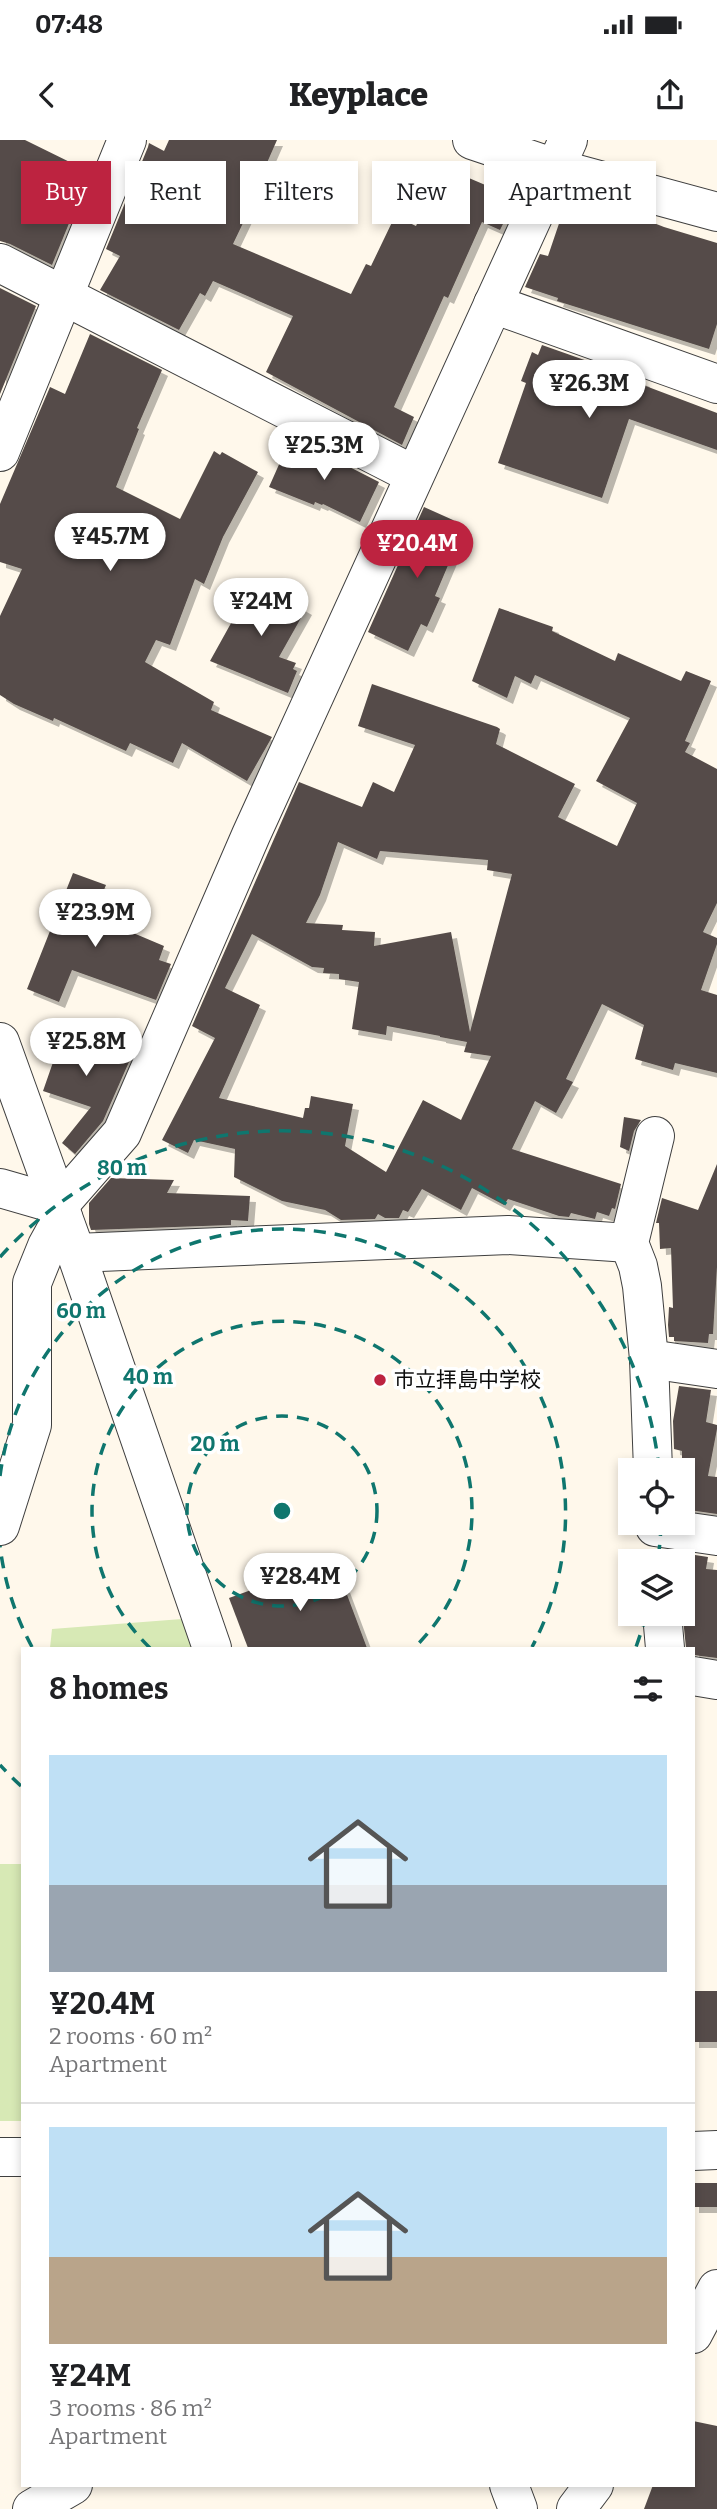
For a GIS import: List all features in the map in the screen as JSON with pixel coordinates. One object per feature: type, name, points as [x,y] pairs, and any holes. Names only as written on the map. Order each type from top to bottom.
[{"type":"street","points":[[0,452],[127,140]]},
{"type":"street","points":[[471,140],[561,154],[717,212]]},
{"type":"street","points":[[0,1526],[32,1425],[32,1283],[61,1211],[122,1133],[251,835],[561,154]]},
{"type":"street","points":[[0,263],[414,475]]},
{"type":"street","points":[[493,304],[717,384]]},
{"type":"street","points":[[0,1042],[212,1647]]},
{"type":"street","points":[[653,1458],[649,1359],[642,1286],[629,1243],[655,1136]]},
{"type":"street","points":[[0,1188],[61,1211]]},
{"type":"street","points":[[76,1253],[508,1235],[629,1243]]},
{"type":"street","points":[[649,1359],[717,1369]]},
{"type":"street","points":[[656,1537],[717,1536]]},
{"type":"street","points":[[663,1626],[665,1647]]},
{"type":"street","points":[[695,1676],[717,1680]]},
{"type":"street","points":[[695,2151],[717,2150]]},
{"type":"street","points":[[0,2157],[21,2157]]},
{"type":"street","points":[[695,2330],[717,2288]]},
{"type":"street","points":[[32,2509],[70,2487]]},
{"type":"street","points":[[510,2487],[518,2509]]},
{"type":"street","points":[[576,2509],[592,2487]]},
{"type":"green space","points":[[182,1619],[192,1647],[50,1647],[52,1629]]},
{"type":"green space","points":[[0,1864],[21,1864],[21,2121],[0,2121]]},
{"type":"building","points":[[0,140],[25,140],[68,161],[21,161],[21,224],[69,224],[52,265],[0,241]]},
{"type":"building","points":[[169,140],[277,140],[268,161],[240,161],[240,224],[243,224],[233,244],[351,294],[366,264],[371,266],[391,224],[470,224],[470,178],[484,184],[484,223],[482,222],[448,298],[444,296],[394,407],[414,417],[402,445],[266,372],[293,316],[213,281],[205,296],[200,293],[179,330],[100,290],[120,256],[106,249],[125,203],[125,224],[226,224],[226,161],[142,161],[149,143],[164,151]]},
{"type":"building","points":[[486,224],[503,224],[500,230]]},
{"type":"building","points":[[559,224],[656,224],[717,243],[717,324],[709,349],[557,301],[558,298],[525,287],[540,254],[548,256]]},
{"type":"building","points":[[0,288],[36,306],[0,394]]},
{"type":"building","points":[[90,334],[162,370],[116,487],[180,519],[214,451],[220,455],[222,452],[258,472],[223,537],[204,584],[195,579],[170,645],[156,640],[145,662],[214,702],[211,710],[272,737],[247,781],[182,743],[173,763],[130,743],[126,751],[54,718],[53,721],[14,704],[0,695],[0,616],[22,569],[0,562],[0,504],[50,387],[65,394]]},
{"type":"building","points":[[542,345],[644,381],[643,385],[717,413],[717,450],[629,419],[602,498],[498,463],[526,383],[521,381],[532,352],[538,355]]},
{"type":"building","points":[[289,442],[325,458],[326,455],[379,482],[360,522],[323,504],[315,502],[314,505],[269,487]]},
{"type":"building","points":[[424,507],[453,520],[463,530],[435,596],[440,598],[427,627],[421,624],[408,651],[368,632]]},
{"type":"building","points":[[255,580],[306,609],[279,657],[296,663],[293,669],[297,671],[288,693],[210,661]]},
{"type":"building","points":[[499,608],[553,627],[552,631],[615,661],[618,653],[681,681],[686,671],[711,681],[685,741],[690,743],[685,752],[717,769],[717,903],[703,932],[717,938],[717,944],[701,990],[717,995],[717,1073],[675,1063],[673,1070],[635,1059],[644,1025],[602,1004],[566,1079],[573,1082],[556,1113],[535,1101],[512,1149],[621,1184],[615,1209],[612,1208],[609,1216],[597,1212],[595,1219],[571,1213],[569,1217],[559,1216],[508,1199],[504,1205],[472,1188],[461,1210],[422,1189],[408,1212],[403,1210],[399,1218],[385,1218],[378,1214],[375,1219],[341,1220],[325,1210],[282,1201],[234,1177],[235,1149],[194,1140],[188,1153],[162,1140],[215,1038],[192,1026],[299,782],[362,807],[373,782],[394,792],[415,745],[358,726],[372,684],[497,727],[500,729],[496,744],[575,784],[558,817],[617,846],[637,803],[596,781],[630,718],[535,675],[531,684],[515,676],[507,698],[472,681]],"holes":[[[338,842],[377,859],[380,851],[488,860],[487,870],[512,874],[470,1032],[451,932],[374,946],[375,932],[342,930],[343,925],[306,923],[320,895]],[[252,934],[312,967],[324,968],[323,973],[339,974],[339,979],[359,982],[352,1029],[386,1035],[387,1026],[440,1036],[467,1042],[464,1052],[491,1056],[461,1120],[423,1100],[386,1172],[345,1146],[353,1104],[311,1096],[309,1108],[305,1108],[303,1118],[219,1098],[260,1005],[225,988]]]},
{"type":"building","points":[[73,873],[106,885],[93,916],[164,946],[159,960],[171,964],[156,1000],[72,970],[59,1002],[27,989]]},
{"type":"building","points":[[67,1022],[108,1037],[105,1044],[132,1055],[103,1121],[75,1154],[62,1143],[91,1107],[43,1091]]},
{"type":"building","points":[[624,1117],[641,1120],[634,1131],[629,1151],[620,1147]]},
{"type":"building","points":[[717,1164],[717,1267],[713,1334],[709,1334],[708,1343],[674,1341],[674,1337],[669,1337],[668,1325],[669,1307],[673,1308],[671,1248],[660,1249],[659,1223],[656,1223],[662,1198],[698,1210]]},
{"type":"building","points":[[111,1178],[174,1180],[167,1193],[250,1196],[248,1221],[231,1220],[231,1225],[91,1230],[89,1203]]},
{"type":"building","points":[[679,1386],[711,1390],[706,1422],[717,1425],[717,1429],[708,1476],[717,1477],[717,1514],[695,1511],[695,1458],[682,1458],[682,1451],[674,1449],[673,1421]]},
{"type":"building","points":[[695,1555],[708,1557],[706,1569],[717,1570],[717,1658],[695,1655],[695,1647],[686,1647],[684,1626],[695,1626]]},
{"type":"building","points":[[334,1560],[367,1647],[248,1647],[229,1598]]},
{"type":"building","points":[[695,1991],[717,1991],[717,2042],[695,2042]]},
{"type":"building","points":[[695,2183],[717,2183],[717,2207],[695,2207]]},
{"type":"building","points":[[695,2421],[717,2426],[717,2509],[644,2509],[652,2487],[695,2487]]},
{"type":"place","name":"市立拝島中学校","points":[[380,1380]]}]
